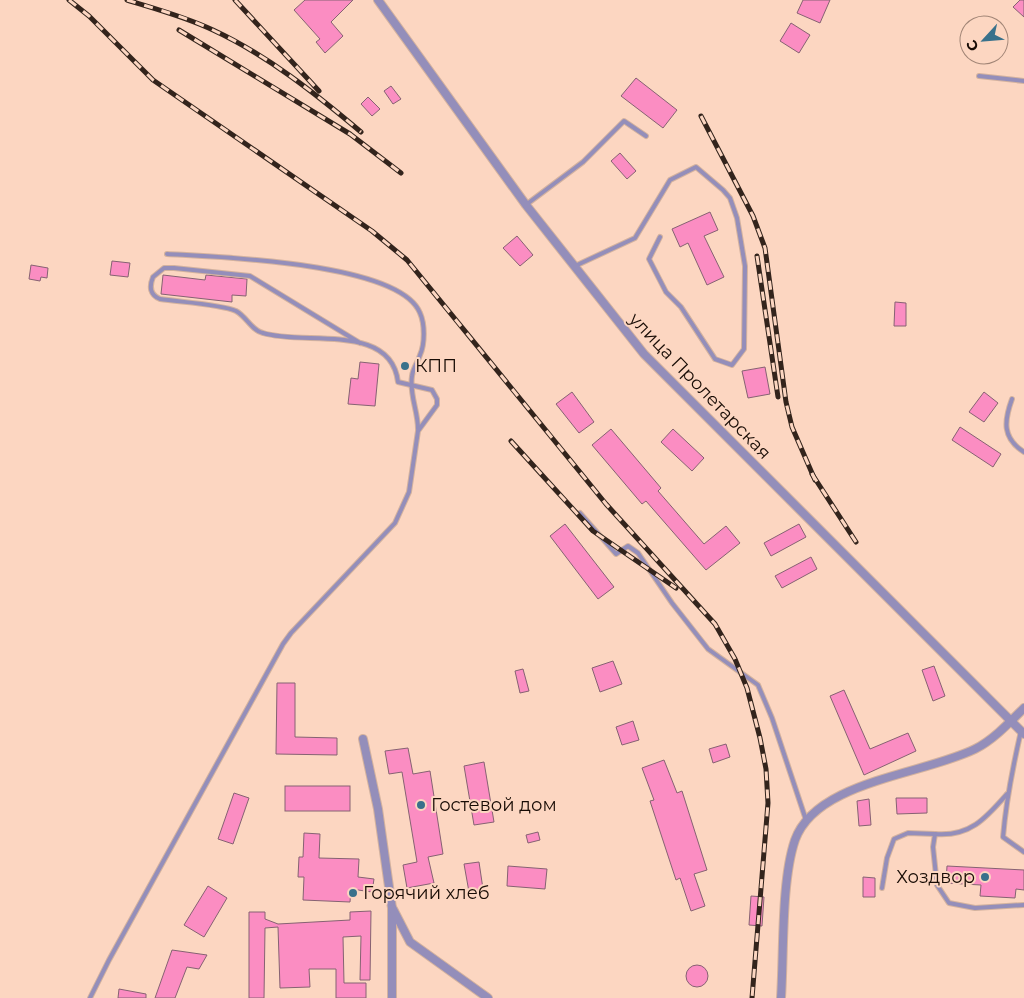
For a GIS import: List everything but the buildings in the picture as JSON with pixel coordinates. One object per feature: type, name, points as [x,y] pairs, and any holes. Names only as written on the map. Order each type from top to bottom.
[{"type":"street","name":"улица Пролетарская","points":[[378,0],[526,205],[573,267],[644,354],[1022,732]]},
{"type":"street","points":[[781,998],[789,866],[795,840],[806,820],[813,812],[835,796],[949,760],[975,749],[1012,721],[1024,708]]},
{"type":"street","points":[[363,739],[378,809],[392,908],[392,998]]},
{"type":"street","points":[[392,908],[410,942],[488,998]]},
{"type":"lane","points":[[979,76],[1024,81]]},
{"type":"lane","points":[[526,205],[583,162],[624,121],[646,136]]},
{"type":"lane","points":[[573,267],[635,238],[670,180],[696,167],[730,198],[737,218],[745,266],[744,349],[732,365],[715,359],[680,307],[666,292],[649,259],[660,237]]},
{"type":"lane","points":[[90,998],[109,960],[283,644],[295,628],[395,523],[409,492],[418,431],[412,385],[414,367],[422,349],[421,315],[412,301],[372,281],[296,263],[167,254]]},
{"type":"lane","points":[[360,343],[250,276],[174,268],[158,271],[151,282],[151,291],[154,297],[160,300],[236,312],[260,333],[360,343],[378,348],[384,353],[394,368],[398,382],[432,390],[437,399],[434,411],[418,431]]},
{"type":"lane","points":[[1012,399],[1006,416],[1006,428],[1010,439],[1024,452]]},
{"type":"lane","points":[[580,513],[616,554],[628,546],[638,553],[672,603],[708,649],[758,685],[772,718],[806,820]]},
{"type":"lane","points":[[882,888],[887,858],[894,839],[908,833],[952,836],[967,830],[988,816],[1007,794],[1012,782],[1022,732]]},
{"type":"lane","points":[[1007,794],[1004,837],[1024,852]]},
{"type":"lane","points":[[936,834],[933,847],[937,885],[949,903],[974,908],[1024,905]]},
{"type":"railway","points":[[69,0],[89,16],[153,80],[372,231],[407,260],[606,504],[715,624],[735,659],[747,688],[766,769],[768,803],[752,998]]},
{"type":"railway","points":[[127,0],[192,21],[253,51],[290,76],[361,132]]},
{"type":"railway","points":[[235,0],[319,91]]},
{"type":"railway","points":[[179,30],[350,134],[401,173]]},
{"type":"railway","points":[[701,116],[753,216],[765,248],[786,402],[792,427],[815,480]]},
{"type":"railway","points":[[757,256],[778,397]]},
{"type":"railway","points":[[511,441],[593,531],[676,588]]},
{"type":"railway","points":[[812,474],[856,542]]},
{"type":"place","name":"КПП","points":[[405,366]]},
{"type":"place","name":"Гостевой дом","points":[[421,805]]},
{"type":"place","name":"Хоздвор","points":[[985,877]]},
{"type":"place","name":"Горячий хлеб","points":[[353,893]]}]
